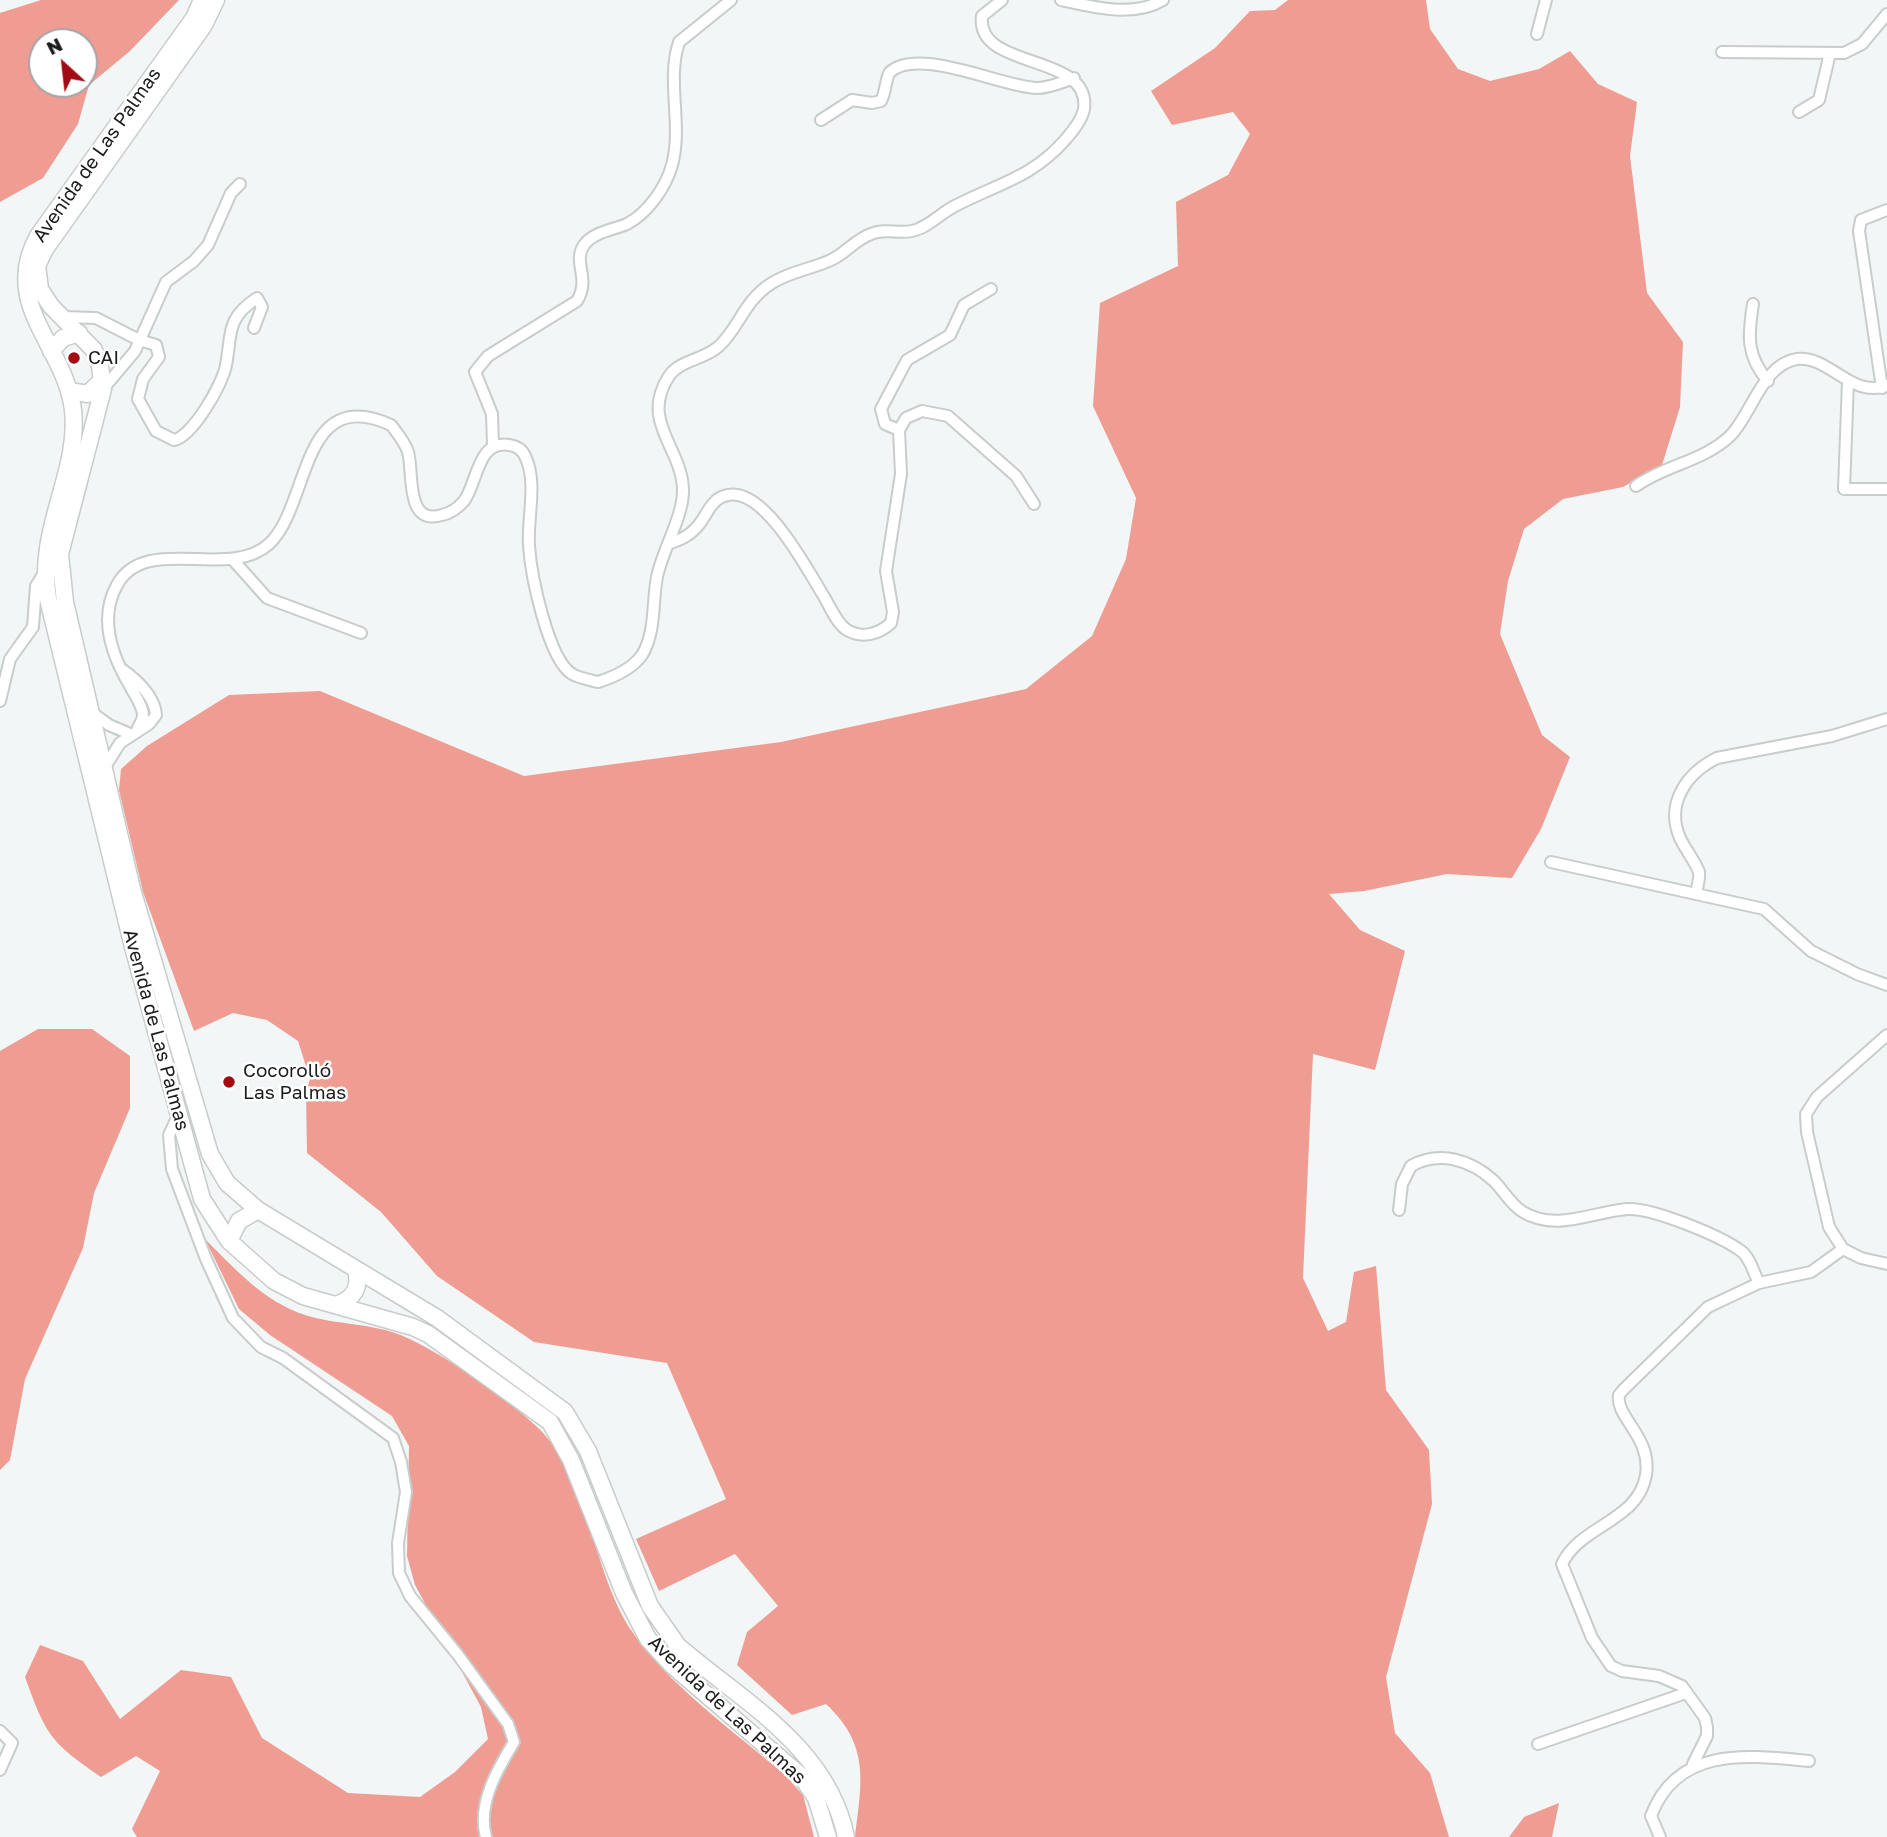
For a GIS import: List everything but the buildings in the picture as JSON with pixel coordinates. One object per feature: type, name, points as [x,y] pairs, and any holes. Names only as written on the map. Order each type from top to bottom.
[{"type":"main road","name":"Avenida de Las Palmas","points":[[202,0],[194,18],[38,236],[27,256],[24,277],[27,297],[69,391],[73,432],[51,523],[45,571],[55,637],[123,909],[180,1111],[197,1186],[210,1214],[229,1241],[274,1281],[303,1296],[413,1326],[550,1422],[572,1460],[624,1593],[648,1639],[673,1666],[801,1776],[816,1798],[828,1837]]},
{"type":"main road","name":"Avenida de Las Palmas","points":[[216,0],[204,25],[39,259],[36,273],[40,289],[94,350],[103,385],[60,554],[60,576],[66,613],[105,767],[132,889],[172,1018],[204,1137],[221,1176],[258,1210],[437,1318],[565,1412],[588,1451],[640,1585],[664,1630],[678,1646],[782,1732],[811,1760],[837,1801],[846,1837]]},
{"type":"main road","points":[[51,351],[63,338],[79,333]]},
{"type":"main road","points":[[69,391],[88,394],[103,385]]},
{"type":"main road","points":[[229,1241],[239,1221],[258,1210]]},
{"type":"main road","points":[[335,1305],[355,1293],[358,1286],[356,1270]]},
{"type":"street","points":[[105,767],[134,732],[153,719],[156,710],[134,678],[118,666],[110,639],[110,609],[117,584],[125,575],[144,563],[157,560],[234,561],[258,552],[279,533],[307,461],[321,436],[339,422],[360,415],[391,425],[408,451],[415,504],[423,513],[438,517],[452,512],[463,503],[486,452],[493,445],[492,414],[475,372],[488,356],[577,301],[583,290],[584,279],[580,265],[585,244],[592,237],[640,215],[666,181],[677,128],[673,74],[679,42],[731,0]]},
{"type":"street","points":[[493,445],[514,446],[524,454],[528,465],[529,547],[553,652],[572,674],[598,682],[634,665],[650,639],[657,577],[684,492],[657,412],[659,395],[677,367],[719,346],[753,297],[771,284],[832,260],[867,235],[881,230],[914,231],[951,207],[1043,164],[1071,133],[1084,110],[1084,93],[1074,78],[1019,57],[985,37],[981,27],[982,16],[1002,0]]},
{"type":"street","points":[[1061,0],[1124,10],[1142,9],[1163,0]]},
{"type":"street","points":[[1537,34],[1546,0]]},
{"type":"street","points":[[1722,52],[1830,53],[1856,50],[1887,14]]},
{"type":"street","points":[[1799,113],[1819,100],[1830,53]]},
{"type":"street","points":[[821,120],[852,100],[872,103],[880,101],[888,90],[887,76],[891,71],[917,63],[1038,88],[1074,78]]},
{"type":"street","points":[[103,385],[135,351],[166,282],[204,251],[231,193],[240,184]]},
{"type":"street","points":[[1636,486],[1708,451],[1731,434],[1776,369],[1799,359],[1810,360],[1862,386],[1884,386],[1859,231],[1861,220],[1887,210]]},
{"type":"street","points":[[899,430],[885,424],[881,409],[907,360],[950,335],[964,305],[991,289]]},
{"type":"street","points":[[62,317],[96,318],[139,340],[154,343],[160,354],[138,393],[142,410],[156,431],[167,439],[177,440],[194,425],[212,395],[226,366],[230,329],[257,298],[262,307],[254,328]]},
{"type":"street","points":[[1753,304],[1748,339],[1751,356],[1768,381]]},
{"type":"street","points":[[1848,381],[1844,489],[1887,489]]},
{"type":"street","points":[[668,544],[685,538],[718,499],[729,494],[742,495],[759,505],[789,541],[840,624],[859,634],[876,634],[891,623],[893,612],[886,570],[901,474],[899,430],[905,418],[922,411],[948,416],[1016,476],[1034,504]]},
{"type":"street","points":[[234,561],[267,598],[361,633]]},
{"type":"street","points":[[0,701],[10,659],[33,626],[36,586],[45,571]]},
{"type":"street","points":[[91,712],[109,725],[134,732]]},
{"type":"street","points":[[1696,894],[1699,874],[1679,836],[1676,808],[1680,791],[1701,766],[1717,758],[1832,736],[1887,719]]},
{"type":"street","points":[[1552,862],[1764,909],[1811,951],[1857,974],[1887,985]]},
{"type":"street","points":[[1887,1035],[1817,1097],[1806,1114],[1807,1132],[1826,1217],[1834,1238],[1843,1250],[1887,1265]]},
{"type":"street","points":[[180,1111],[169,1135],[172,1169],[206,1259],[233,1318],[261,1347],[283,1358],[393,1438],[401,1462],[406,1492],[398,1543],[399,1573],[410,1596],[458,1655],[508,1724],[514,1742],[486,1800],[482,1815],[486,1837]]},
{"type":"street","points":[[1399,1210],[1402,1184],[1411,1166],[1428,1158],[1464,1161],[1494,1181],[1521,1212],[1538,1218],[1564,1222],[1628,1209],[1652,1211],[1743,1252],[1759,1283]]},
{"type":"street","points":[[1660,1837],[1651,1816],[1655,1804],[1672,1783],[1693,1764],[1707,1736],[1705,1718],[1677,1682],[1611,1666],[1592,1638],[1562,1563],[1575,1545],[1622,1514],[1642,1487],[1647,1456],[1641,1438],[1619,1406],[1619,1395],[1708,1307],[1759,1283],[1811,1272],[1843,1250]]},
{"type":"street","points":[[1538,1744],[1686,1693]]},
{"type":"street","points":[[0,1731],[12,1743],[0,1770]]},
{"type":"street","points":[[1693,1764],[1746,1757],[1809,1761]]},
{"type":"shaded area","points":[[41,0],[179,0],[130,51],[98,78],[98,28],[28,28],[28,98],[85,98],[78,124],[43,178],[0,202],[0,13]]},
{"type":"shaded area","points":[[1288,0],[1426,0],[1430,29],[1458,69],[1490,81],[1539,69],[1570,51],[1598,84],[1637,102],[1630,156],[1647,293],[1683,342],[1680,407],[1662,465],[1623,487],[1563,499],[1524,529],[1508,581],[1500,634],[1542,735],[1570,757],[1541,829],[1512,878],[1447,874],[1364,891],[1329,894],[1360,930],[1405,951],[1375,1070],[1313,1054],[1303,1278],[1328,1331],[1346,1322],[1354,1272],[1376,1266],[1386,1390],[1429,1450],[1432,1504],[1386,1677],[1395,1733],[1430,1773],[1449,1837],[855,1837],[860,1799],[860,1765],[850,1734],[840,1719],[826,1704],[792,1715],[737,1665],[747,1632],[778,1606],[735,1554],[659,1591],[636,1539],[726,1499],[667,1363],[534,1342],[437,1276],[381,1212],[307,1153],[306,1093],[310,1079],[298,1041],[267,1020],[233,1013],[194,1031],[143,892],[119,790],[121,769],[147,746],[229,695],[320,691],[524,776],[781,742],[1026,689],[1092,636],[1126,559],[1136,498],[1093,406],[1100,303],[1178,266],[1176,202],[1228,175],[1250,134],[1233,112],[1172,125],[1151,91],[1215,48],[1250,11],[1275,10]]},
{"type":"shaded area","points":[[38,1029],[92,1029],[130,1056],[130,1108],[94,1193],[83,1248],[25,1379],[10,1460],[0,1470],[0,1051]]},
{"type":"shaded area","points":[[205,1239],[250,1283],[290,1309],[317,1318],[403,1336],[472,1376],[535,1425],[568,1470],[607,1579],[631,1630],[682,1688],[785,1775],[803,1795],[814,1837],[137,1837],[132,1829],[160,1771],[136,1756],[101,1777],[60,1745],[45,1725],[25,1677],[40,1645],[83,1661],[120,1719],[181,1670],[231,1677],[262,1738],[348,1793],[420,1797],[455,1772],[488,1739],[481,1707],[415,1585],[407,1556],[409,1446],[392,1416],[270,1335],[239,1309]]},
{"type":"shaded area","points":[[1559,1803],[1552,1837],[1509,1837],[1524,1817]]},
{"type":"place","name":"CAI","points":[[74,358]]},
{"type":"place","name":"Cocorolló Las Palmas","points":[[229,1082]]}]
